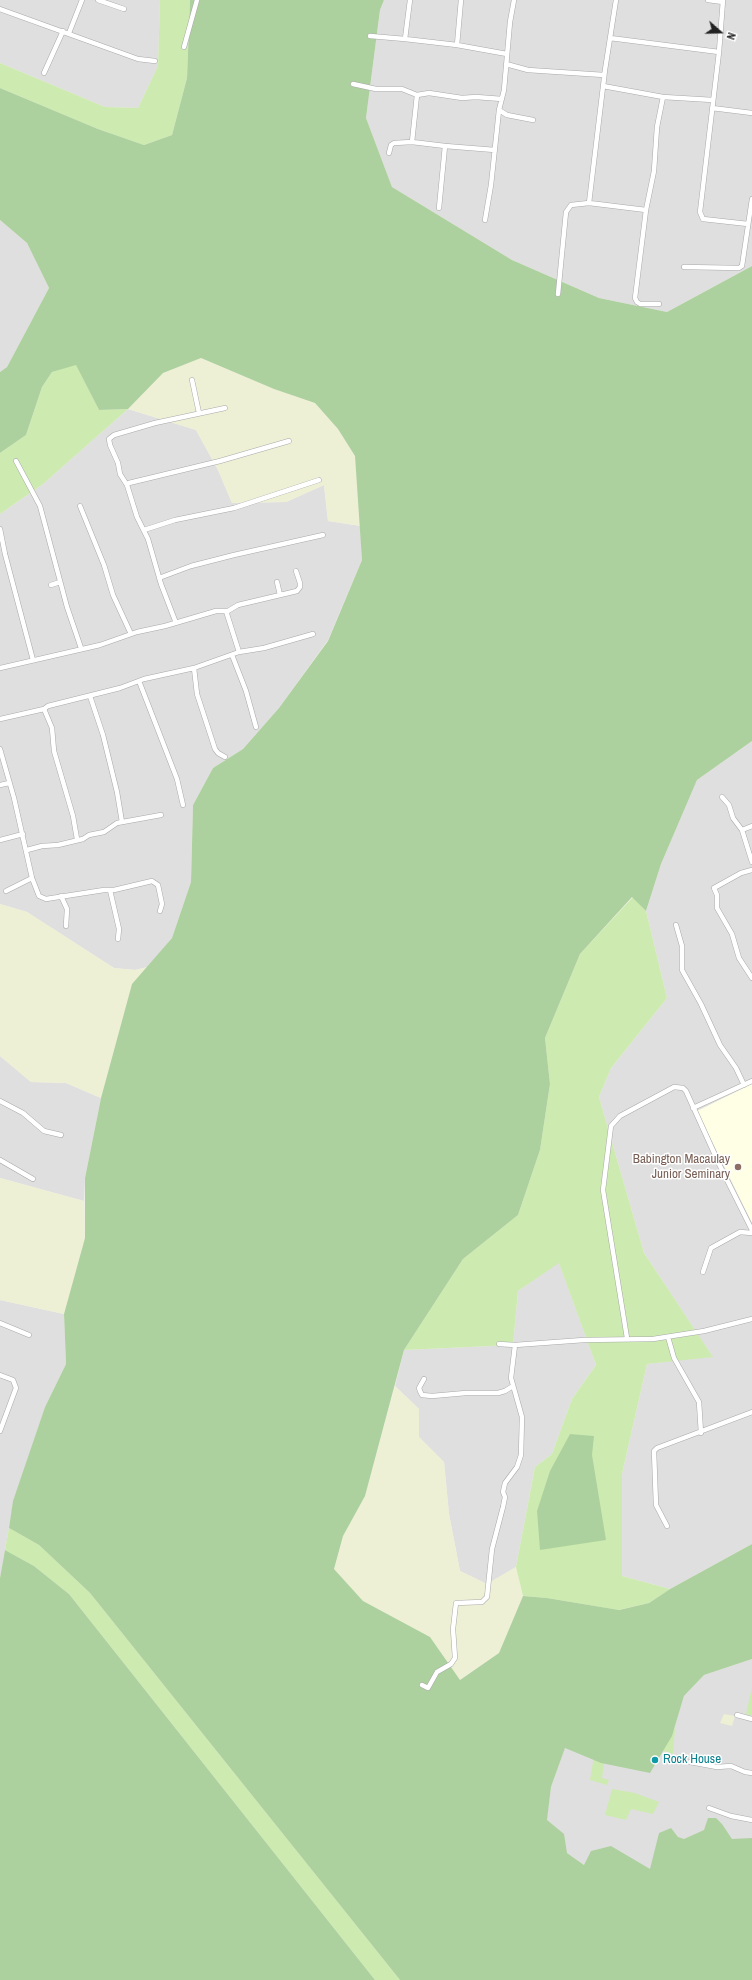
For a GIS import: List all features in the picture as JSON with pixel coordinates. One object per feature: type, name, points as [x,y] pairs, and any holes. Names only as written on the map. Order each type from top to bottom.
[{"type":"street","points":[[69,33],[82,0]]},
{"type":"street","points":[[98,0],[124,9]]},
{"type":"street","points":[[184,47],[197,0]]},
{"type":"street","points":[[406,39],[410,0]]},
{"type":"street","points":[[457,45],[461,0]]},
{"type":"street","points":[[485,220],[514,0]]},
{"type":"street","points":[[589,203],[604,75],[616,0]]},
{"type":"street","points":[[708,0],[723,1],[719,52],[701,216],[703,219],[748,224]]},
{"type":"street","points":[[0,9],[138,59],[155,61]]},
{"type":"street","points":[[44,73],[62,31]]},
{"type":"street","points":[[370,36],[457,45],[507,54]]},
{"type":"street","points":[[610,38],[719,52]]},
{"type":"street","points":[[506,64],[528,70],[604,75]]},
{"type":"street","points":[[353,84],[376,89],[402,89],[417,95],[434,93],[462,98],[476,97],[502,99]]},
{"type":"street","points":[[603,86],[663,96],[713,100]]},
{"type":"street","points":[[412,142],[417,95]]},
{"type":"street","points":[[659,304],[640,304],[635,298],[646,210],[654,171],[657,127],[663,96]]},
{"type":"street","points":[[712,108],[752,113]]},
{"type":"street","points":[[499,110],[506,115],[533,120]]},
{"type":"street","points":[[390,153],[394,143],[412,142],[495,150]]},
{"type":"street","points":[[439,208],[445,146]]},
{"type":"street","points":[[684,267],[739,268],[744,264],[752,199]]},
{"type":"street","points":[[558,294],[566,212],[571,205],[589,203],[646,210]]},
{"type":"street","points":[[192,380],[199,413]]},
{"type":"street","points":[[176,623],[159,578],[148,539],[137,517],[127,485],[120,474],[118,463],[109,442],[110,437],[155,422],[225,408]]},
{"type":"street","points":[[127,485],[129,483],[220,461],[289,441]]},
{"type":"street","points":[[16,461],[40,506],[60,582],[81,648]]},
{"type":"street","points":[[144,530],[175,520],[234,508],[319,480]]},
{"type":"street","points":[[80,506],[104,565],[113,595],[131,634]]},
{"type":"street","points":[[0,529],[5,554],[34,660]]},
{"type":"street","points":[[159,578],[191,566],[323,535]]},
{"type":"street","points":[[0,668],[100,644],[216,611],[226,611],[238,605],[300,589],[300,581],[296,571]]},
{"type":"street","points":[[51,585],[60,582]]},
{"type":"street","points":[[277,582],[280,595]]},
{"type":"street","points":[[226,611],[239,652]]},
{"type":"street","points":[[0,719],[44,709],[139,681],[194,668],[239,652],[264,648],[313,634]]},
{"type":"street","points":[[232,655],[246,690],[256,727]]},
{"type":"street","points":[[194,668],[197,694],[215,749],[218,753],[225,757]]},
{"type":"street","points":[[139,681],[177,779],[183,805]]},
{"type":"street","points":[[90,696],[103,735],[117,792],[122,822]]},
{"type":"street","points":[[44,709],[52,728],[54,751],[72,812],[77,840]]},
{"type":"street","points":[[0,749],[27,850],[32,878],[36,890],[41,897],[46,899],[110,890],[155,881],[158,884],[162,901],[160,910]]},
{"type":"street","points":[[0,785],[9,783]]},
{"type":"street","points":[[722,797],[729,805],[733,818],[742,830],[752,862]]},
{"type":"street","points":[[27,850],[77,840],[104,832],[113,825],[122,822],[161,815]]},
{"type":"street","points":[[742,830],[752,826]]},
{"type":"street","points":[[0,840],[23,834]]},
{"type":"street","points":[[752,870],[741,873],[714,888],[717,895],[717,908],[732,934],[739,958],[752,978]]},
{"type":"street","points":[[6,891],[32,878]]},
{"type":"street","points":[[110,890],[119,929],[118,939]]},
{"type":"street","points":[[61,896],[67,909],[66,926]]},
{"type":"street","points":[[676,925],[682,946],[682,970],[701,1004],[720,1045],[736,1068],[744,1085]]},
{"type":"street","points":[[693,1108],[752,1081]]},
{"type":"street","points":[[627,1338],[603,1190],[611,1126],[620,1116],[674,1087],[683,1088],[686,1091],[752,1231],[740,1232],[711,1248],[702,1272]]},
{"type":"street","points":[[0,1101],[23,1113],[44,1131],[61,1134]]},
{"type":"street","points":[[0,1160],[33,1179]]},
{"type":"street","points":[[499,1344],[515,1345],[668,1337],[752,1319]]},
{"type":"street","points":[[0,1323],[29,1335]]},
{"type":"street","points":[[668,1337],[674,1358],[699,1402],[701,1433]]},
{"type":"street","points":[[422,1684],[428,1688],[437,1672],[451,1664],[455,1658],[453,1629],[456,1603],[482,1602],[487,1598],[492,1548],[505,1497],[503,1492],[505,1483],[517,1467],[521,1455],[522,1417],[517,1393],[511,1378],[515,1345]]},
{"type":"street","points":[[0,1375],[13,1380],[16,1388],[6,1410],[0,1431]]},
{"type":"street","points":[[424,1379],[419,1388],[420,1391],[422,1395],[432,1396],[466,1393],[498,1393],[513,1386]]},
{"type":"street","points":[[667,1526],[656,1505],[654,1451],[657,1448],[701,1433],[752,1412]]},
{"type":"street","points":[[737,1715],[752,1719]]},
{"type":"street","points":[[690,1762],[717,1767],[731,1766],[745,1772],[752,1773]]},
{"type":"street","points":[[709,1808],[732,1816],[752,1820]]},
{"type":"shaded area","points":[[0,0],[160,0],[158,66],[138,108],[105,107],[0,63]]},
{"type":"shaded area","points":[[384,0],[752,0],[752,266],[667,312],[599,298],[512,260],[392,187],[366,118],[380,10]]},
{"type":"shaded area","points":[[0,220],[27,243],[49,288],[7,367],[0,372]]},
{"type":"shaded area","points":[[201,358],[274,389],[315,403],[338,429],[355,456],[361,526],[328,521],[324,485],[286,502],[232,503],[218,470],[196,430],[128,409],[163,373]]},
{"type":"shaded area","points":[[128,409],[196,430],[218,470],[232,503],[286,502],[324,485],[328,521],[361,526],[362,560],[328,640],[279,708],[243,749],[213,768],[193,805],[191,882],[172,938],[148,967],[135,970],[114,968],[27,912],[0,904],[0,514],[43,484]]},
{"type":"shaded area","points":[[752,741],[752,1544],[670,1589],[622,1576],[622,1474],[647,1364],[712,1356],[644,1253],[599,1097],[611,1068],[667,998],[646,911],[661,864],[697,780]]},
{"type":"shaded area","points":[[0,904],[27,912],[114,968],[135,970],[148,967],[132,984],[101,1098],[66,1083],[31,1082],[0,1056]]},
{"type":"shaded area","points":[[0,1056],[31,1082],[66,1083],[101,1098],[85,1178],[84,1201],[0,1178]]},
{"type":"shaded area","name":"Babington Macaulay Junior Seminary","points":[[752,1084],[752,1223],[697,1111]]},
{"type":"shaded area","points":[[0,1178],[84,1201],[85,1238],[64,1314],[0,1300]]},
{"type":"shaded area","points":[[559,1262],[596,1365],[572,1399],[552,1454],[535,1467],[516,1567],[487,1584],[460,1571],[449,1514],[444,1462],[419,1437],[419,1409],[395,1386],[404,1350],[513,1345],[518,1291]]},
{"type":"shaded area","points":[[0,1300],[64,1314],[66,1364],[45,1407],[14,1501],[0,1578]]},
{"type":"shaded area","points":[[395,1386],[419,1409],[419,1437],[444,1462],[449,1514],[460,1571],[487,1584],[516,1567],[523,1596],[499,1653],[459,1680],[430,1637],[363,1601],[334,1569],[343,1536],[365,1496]]},
{"type":"shaded area","points":[[752,1659],[752,1898],[650,1869],[584,1865],[544,1837],[551,1787],[565,1747],[601,1763],[672,1736],[684,1696],[704,1675]]},
{"type":"shaded area","points":[[724,1714],[735,1716],[732,1726],[720,1723]]},
{"type":"green space","points":[[160,0],[190,0],[187,78],[172,135],[144,145],[98,129],[0,88],[0,63],[105,107],[138,108],[158,66]]},
{"type":"green space","points":[[190,0],[384,0],[380,10],[366,118],[392,187],[512,260],[599,298],[667,312],[752,266],[752,741],[697,780],[661,864],[646,911],[632,897],[580,954],[545,1038],[550,1084],[540,1150],[518,1215],[463,1259],[404,1350],[365,1496],[343,1536],[334,1569],[363,1601],[430,1637],[460,1680],[499,1653],[523,1596],[547,1598],[619,1610],[649,1603],[670,1589],[752,1544],[752,1659],[704,1675],[684,1696],[672,1736],[650,1773],[601,1763],[565,1748],[551,1787],[547,1820],[564,1834],[567,1853],[584,1865],[591,1851],[611,1846],[650,1869],[659,1833],[671,1828],[678,1837],[684,1839],[704,1830],[708,1818],[716,1818],[732,1839],[752,1838],[752,1980],[400,1980],[90,1593],[39,1545],[9,1528],[13,1501],[45,1407],[66,1364],[64,1314],[85,1238],[85,1178],[101,1098],[132,984],[172,938],[191,882],[193,805],[213,768],[243,749],[279,708],[328,641],[362,560],[355,456],[338,429],[315,403],[274,389],[201,358],[163,373],[128,409],[99,410],[76,365],[52,372],[42,387],[26,435],[0,453],[0,372],[7,367],[49,288],[27,243],[0,220],[0,88],[98,129],[144,145],[172,135],[187,78]]},
{"type":"green space","points":[[76,364],[99,410],[128,409],[43,484],[0,514],[0,453],[26,435],[42,387],[52,372]]},
{"type":"green space","points":[[633,897],[646,911],[667,998],[611,1068],[599,1097],[644,1253],[713,1357],[647,1364],[622,1474],[622,1576],[670,1589],[649,1603],[618,1610],[547,1598],[523,1596],[516,1567],[535,1467],[552,1454],[572,1399],[596,1365],[559,1263],[518,1291],[513,1345],[404,1350],[463,1259],[518,1215],[540,1150],[550,1084],[545,1038],[580,954]]},
{"type":"green space","points":[[570,1434],[594,1436],[592,1455],[606,1540],[540,1550],[537,1511],[550,1471]]},
{"type":"green space","points":[[9,1528],[39,1545],[90,1593],[400,1980],[375,1980],[69,1594],[34,1566],[5,1550]]},
{"type":"green space","points":[[5,1550],[34,1566],[69,1594],[375,1980],[0,1980],[0,1578]]},
{"type":"green space","points":[[752,1687],[752,1716],[746,1714]]},
{"type":"green space","points":[[661,1728],[675,1729],[673,1754],[662,1750]]},
{"type":"green space","points":[[594,1756],[605,1757],[602,1778],[609,1780],[607,1785],[590,1780]]},
{"type":"green space","points":[[612,1789],[635,1793],[659,1802],[653,1814],[631,1809],[626,1820],[605,1815]]},
{"type":"place","name":"Babington Macaulay Junior Seminary","points":[[738,1167]]},
{"type":"place","name":"Rock House","points":[[655,1760]]}]
